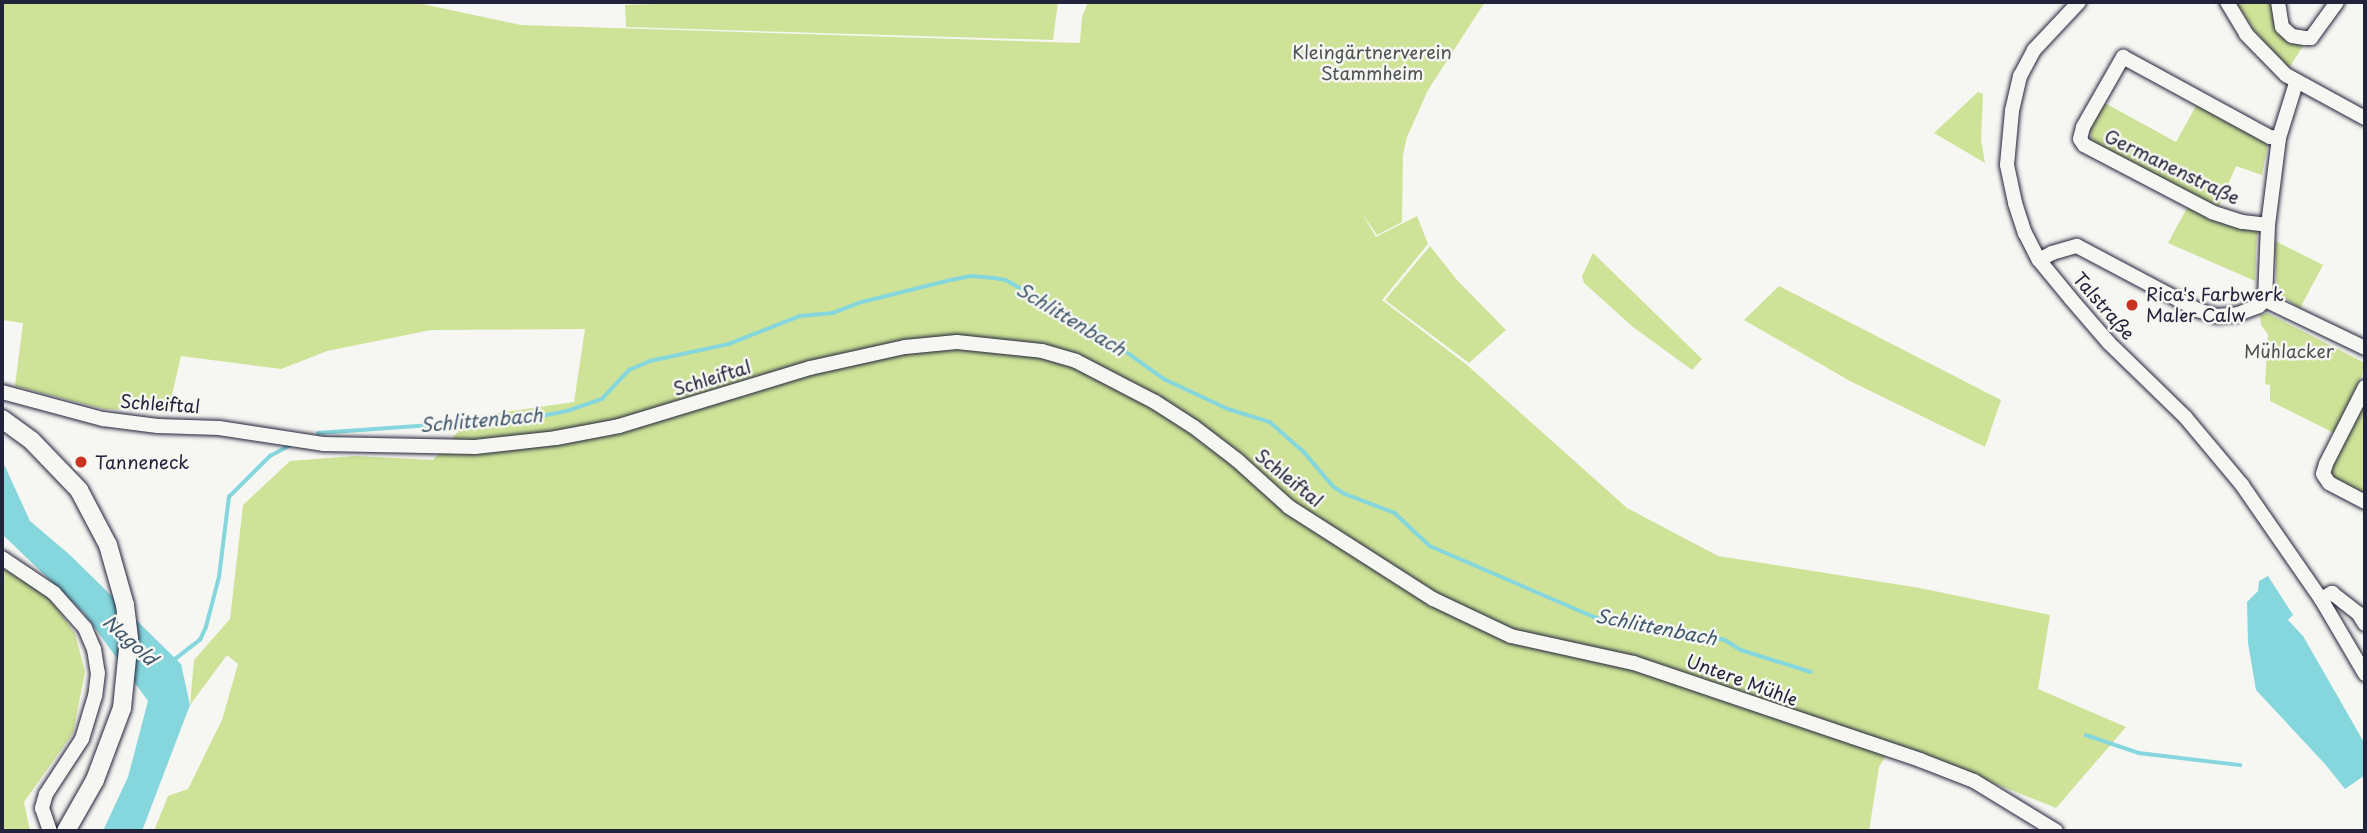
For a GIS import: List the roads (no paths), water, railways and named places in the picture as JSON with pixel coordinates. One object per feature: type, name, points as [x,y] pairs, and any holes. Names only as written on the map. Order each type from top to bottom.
[{"type":"main road","points":[[2,419],[32,441],[79,489],[108,545],[125,605],[129,639],[122,708],[95,780],[66,831]]},
{"type":"street","name":"Talstraße","points":[[2079,2],[2034,50],[2020,76],[2008,130],[2007,165],[2014,203],[2039,260],[2109,343],[2186,418],[2274,527],[2365,674]]},
{"type":"street","points":[[2227,2],[2246,34],[2296,83],[2365,118]]},
{"type":"street","points":[[2278,2],[2282,27],[2292,36],[2305,38],[2311,37],[2337,2]]},
{"type":"street","name":"Germanenstraße","points":[[2268,225],[2242,222],[2212,212],[2084,145],[2080,139],[2083,127],[2123,57],[2270,137],[2279,138]]},
{"type":"street","points":[[2039,260],[2077,246],[2198,310],[2217,316],[2238,314],[2259,306],[2265,300],[2268,225],[2279,138],[2296,83]]},
{"type":"street","points":[[2265,300],[2365,348]]},
{"type":"street","name":"Schleiftal","points":[[2,392],[103,419],[158,426],[219,428],[323,444],[475,447],[556,438],[619,426],[810,368],[905,347],[957,342],[996,344],[1042,351],[1076,361],[1154,402],[1194,427],[1237,460],[1290,507],[1374,561]]},
{"type":"street","points":[[2365,387],[2323,474],[2329,483],[2365,502]]},
{"type":"street","points":[[2,558],[54,593],[85,628],[94,649],[98,673],[95,696],[82,739],[46,794],[42,808],[50,831]]},
{"type":"street","name":"Untere Mühle","points":[[1374,561],[1433,599],[1511,636],[1634,663],[1920,760],[1974,781],[2056,831]]},
{"type":"street","points":[[2321,599],[2332,593],[2358,613],[2365,624]]},
{"type":"water","name":"Nagold","points":[[2,460],[30,521],[70,555],[181,664],[190,705],[142,831],[103,831],[128,777],[148,701],[84,613],[2,534]]},
{"type":"water","points":[[2268,576],[2293,615],[2288,620],[2303,636],[2365,744],[2365,775],[2345,789],[2256,690],[2248,643],[2247,602],[2258,591],[2259,581]]},
{"type":"waterway","name":"Schlittenbach","points":[[318,433],[531,418],[567,411],[602,399],[629,370],[650,361],[729,344],[800,316],[833,313],[862,302],[971,276],[994,278],[1006,280],[1097,331],[1164,379],[1228,409],[1270,422],[1304,452],[1334,487],[1345,494],[1395,513],[1430,546],[1594,617],[1639,627],[1684,630],[1725,640],[1741,650],[1811,672]]},
{"type":"waterway","name":"Schlittenbach","points":[[174,660],[200,640],[206,627],[219,577],[229,497],[270,456],[291,445]]},
{"type":"waterway","name":"Schlittenbach","points":[[2086,735],[2139,753],[2240,765]]},
{"type":"place","name":"Rica's Farbwerk Maler Calw","points":[[2132,305]]},
{"type":"place","name":"Tanneneck","points":[[81,462]]},
{"type":"park label","name":"Kleingärtnerverein Stammheim","points":[[1372,63]]},
{"type":"park label","name":"Mühlacker","points":[[2289,351]]}]
